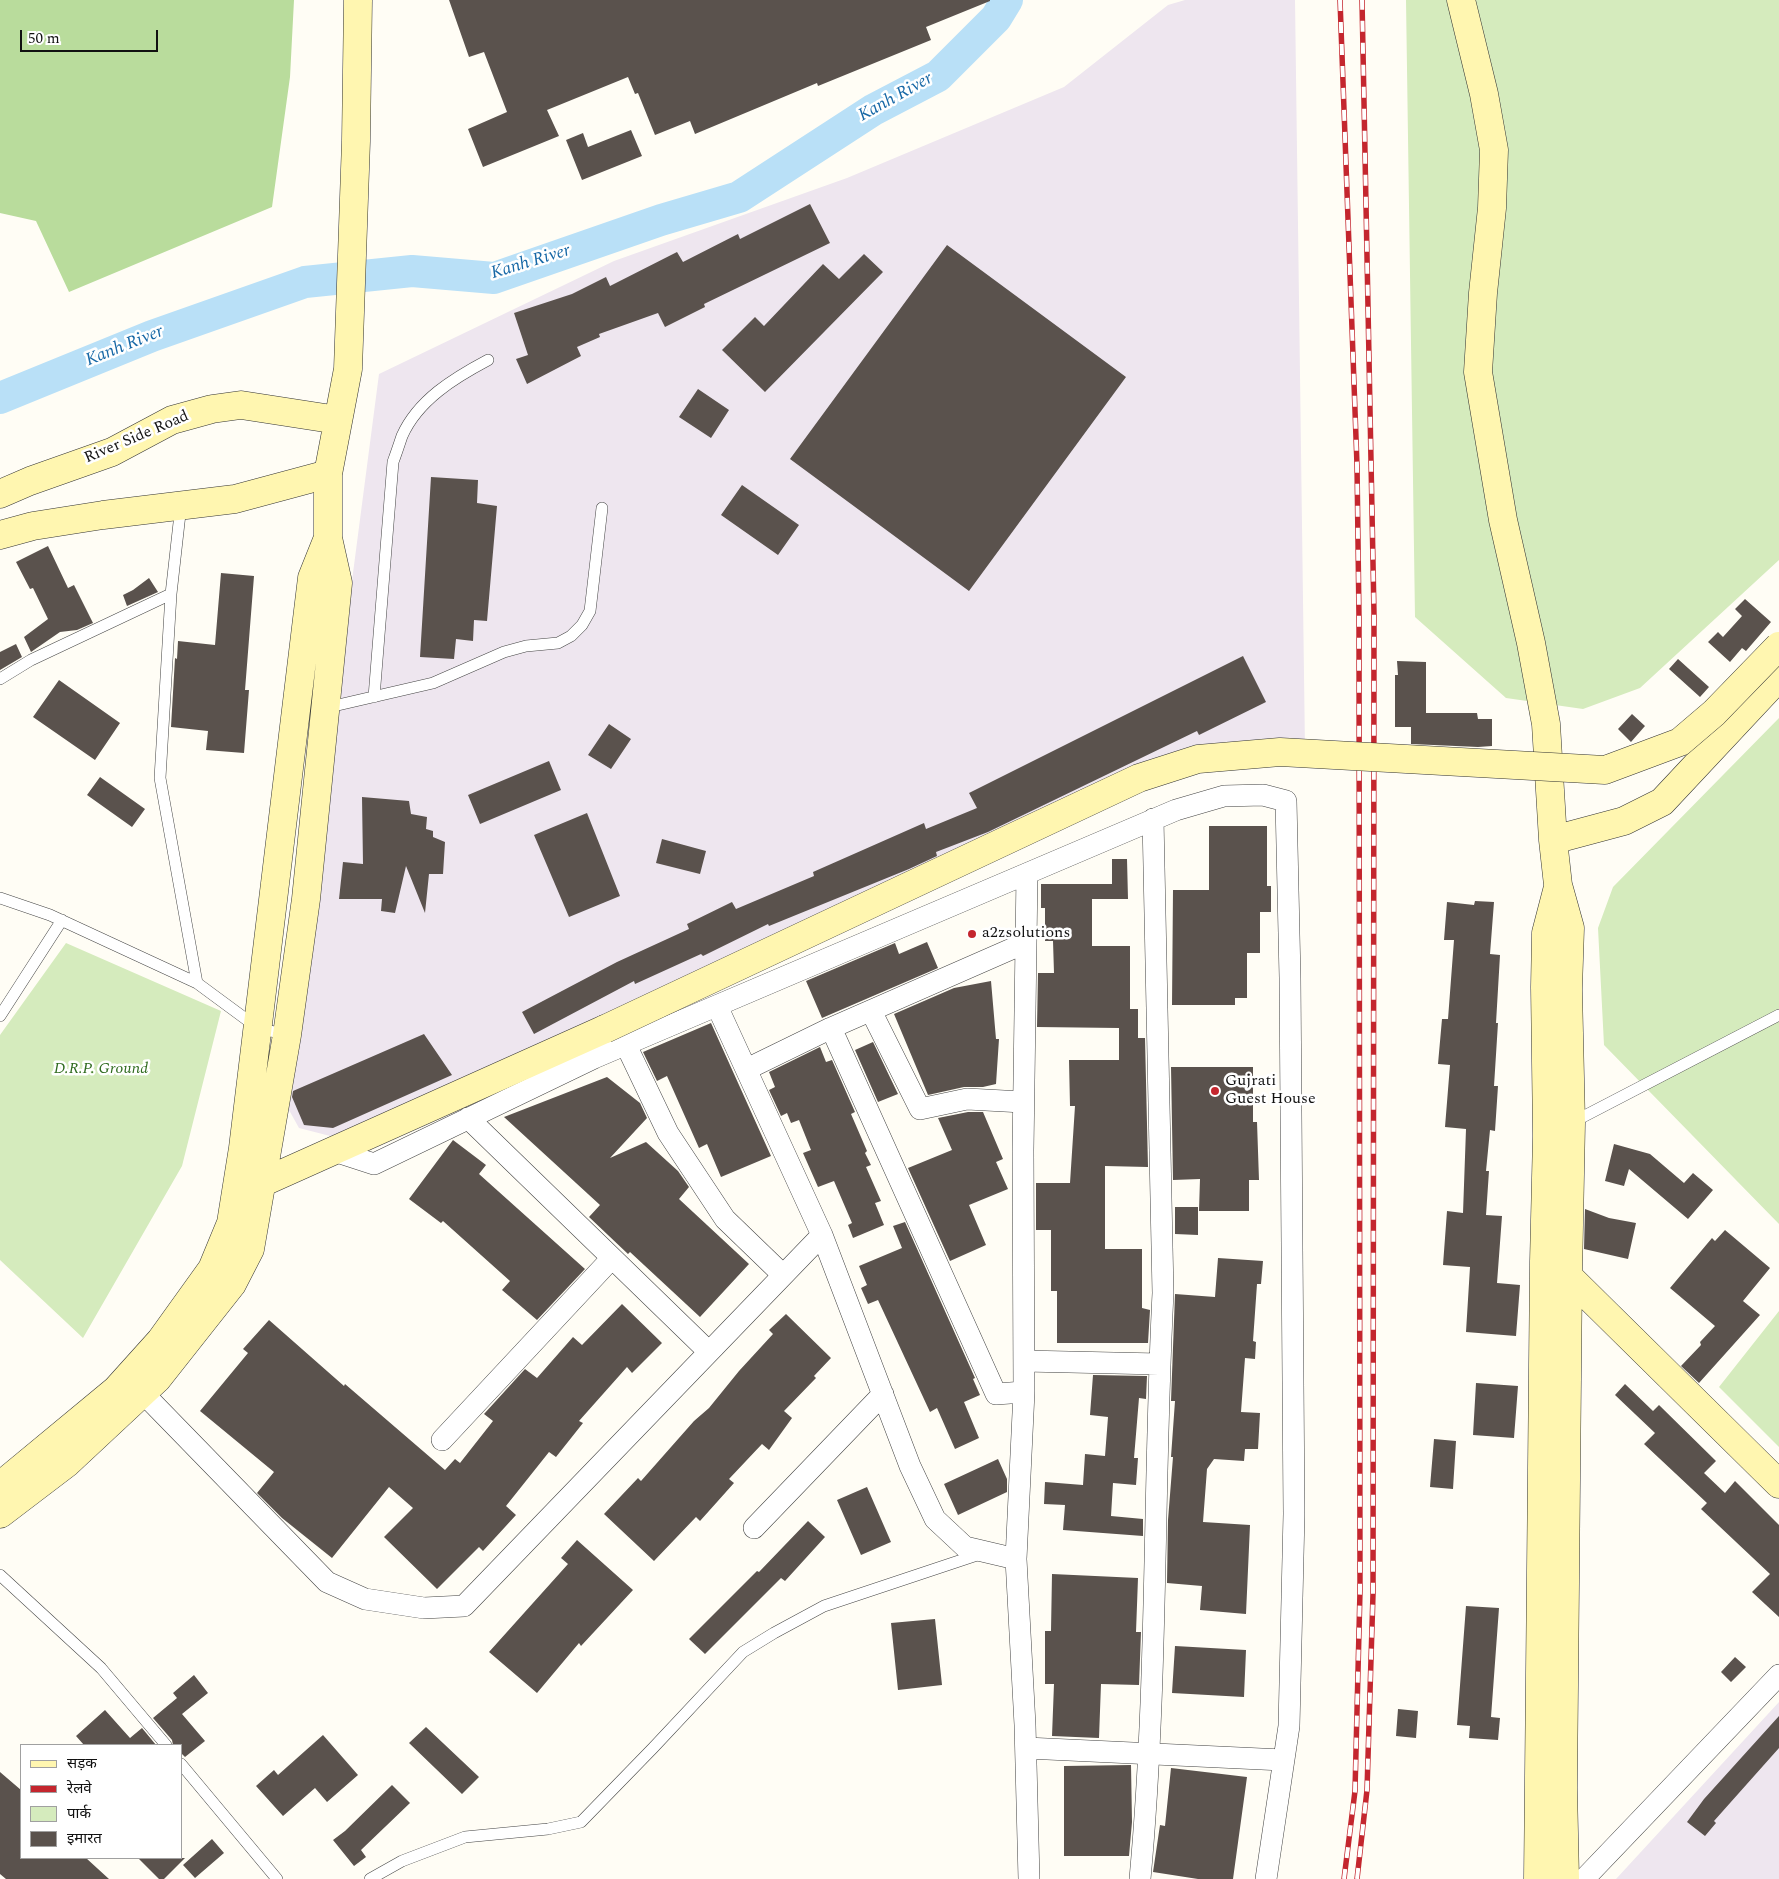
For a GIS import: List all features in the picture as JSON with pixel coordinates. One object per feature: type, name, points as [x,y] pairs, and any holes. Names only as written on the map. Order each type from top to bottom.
[{"type":"main road","points":[[0,1514],[67,1463],[157,1379],[232,1284],[250,1249],[288,1035],[306,899],[338,583],[328,538],[328,474],[348,370],[356,141],[358,0]]},
{"type":"main road","points":[[1461,0],[1484,94],[1494,150],[1492,208],[1483,293],[1478,372],[1503,520],[1531,643],[1546,724],[1558,886],[1546,934],[1545,987],[1559,1130],[1568,1276],[1563,1788],[1565,1879]]},
{"type":"main road","name":"River Side Road","points":[[0,494],[30,481],[112,452],[172,420],[212,409],[241,405],[338,420]]},
{"type":"main road","points":[[0,534],[41,525],[235,499],[328,474]]},
{"type":"main road","points":[[0,1486],[116,1390],[161,1340],[212,1269],[231,1223],[243,1148],[312,578],[328,538]]},
{"type":"main road","points":[[235,1194],[334,1150],[616,1037],[1140,778],[1198,759],[1280,752],[1605,770],[1680,742],[1714,713],[1779,646]]},
{"type":"main road","points":[[1554,840],[1624,821],[1662,802],[1779,677]]},
{"type":"main road","points":[[1538,1879],[1544,1262],[1559,1130]]},
{"type":"main road","points":[[1544,1262],[1568,1276],[1779,1484]]},
{"type":"street","points":[[334,1150],[374,1164],[468,1118],[616,1037],[717,1006],[1176,810],[1224,796],[1263,795],[1286,801],[1290,978],[1294,1514],[1289,1726],[1266,1879]]},
{"type":"street","points":[[1140,1879],[1150,1754],[1159,1364],[1163,1293],[1153,820]]},
{"type":"street","points":[[1026,874],[1024,1392],[1016,1559],[1026,1748],[1029,1879]]},
{"type":"street","points":[[747,1069],[871,1010],[1025,944]]},
{"type":"street","points":[[717,1006],[822,1235],[910,1466],[935,1519],[965,1547],[1016,1559]]},
{"type":"street","points":[[871,1010],[920,1109],[967,1099],[1024,1102]]},
{"type":"street","points":[[831,1028],[996,1394],[1024,1392]]},
{"type":"street","points":[[616,1037],[668,1133],[725,1219],[784,1275]]},
{"type":"street","points":[[468,1118],[709,1352]]},
{"type":"street","points":[[143,1392],[327,1582],[365,1599],[424,1608],[464,1606],[822,1235]]},
{"type":"street","points":[[442,1440],[612,1258]]},
{"type":"street","points":[[1024,1361],[1159,1364]]},
{"type":"street","points":[[754,1528],[883,1394]]},
{"type":"street","points":[[1584,1879],[1779,1675]]},
{"type":"street","points":[[1026,1748],[1284,1760]]},
{"type":"lane","points":[[374,697],[394,462],[403,435],[420,409],[440,389],[488,360]]},
{"type":"lane","points":[[181,505],[171,594],[160,778],[197,983]]},
{"type":"lane","points":[[325,708],[433,683],[504,652],[526,646],[558,643],[571,636],[582,625],[590,611],[602,508]]},
{"type":"lane","points":[[0,679],[31,660],[171,594]]},
{"type":"lane","points":[[0,898],[62,920],[197,983],[258,1028],[288,1035]]},
{"type":"lane","points":[[0,1016],[62,920]]},
{"type":"lane","points":[[1559,1130],[1779,1015]]},
{"type":"lane","points":[[370,1879],[402,1861],[465,1837],[548,1829],[581,1822],[743,1652],[824,1606],[986,1552]]},
{"type":"lane","points":[[0,1574],[101,1668],[165,1744]]},
{"type":"lane","points":[[182,1765],[277,1879]]},
{"type":"shaded area","points":[[1185,0],[1295,0],[1305,749],[1242,745],[338,1138],[299,1128],[284,1101],[379,374],[614,261],[847,178],[1064,87],[1168,5]]},
{"type":"shaded area","points":[[1779,1702],[1779,1879],[1616,1879]]},
{"type":"green space","points":[[0,0],[294,0],[290,77],[272,207],[69,292],[36,221],[0,213]]},
{"type":"green space","points":[[1406,0],[1779,0],[1779,560],[1640,688],[1583,709],[1506,698],[1415,617]]},
{"type":"green space","points":[[1779,718],[1779,1224],[1604,1045],[1598,928],[1613,887]]},
{"type":"green space","name":"D.R.P. Ground","points":[[66,943],[221,1011],[182,1166],[83,1338],[0,1260],[0,1035]]},
{"type":"green space","points":[[1779,1311],[1779,1447],[1719,1387]]},
{"type":"building","points":[[449,0],[990,1],[926,27],[931,40],[818,86],[817,83],[695,134],[690,121],[655,135],[638,93],[635,94],[628,77],[547,110],[559,136],[483,167],[468,129],[507,112],[484,52],[469,57]]},
{"type":"building","points":[[631,130],[642,156],[582,180],[566,140],[583,133],[588,147]]},
{"type":"building","points":[[810,204],[830,243],[704,304],[705,307],[665,327],[658,313],[599,334],[600,337],[577,347],[581,356],[527,384],[516,359],[528,355],[514,313],[572,294],[606,277],[610,286],[677,252],[683,262],[738,234],[740,239]]},
{"type":"building","points":[[947,245],[1126,377],[969,591],[790,459]]},
{"type":"building","points":[[864,254],[883,272],[765,392],[722,350],[755,317],[764,326],[823,264],[839,279]]},
{"type":"building","points":[[698,389],[729,410],[711,438],[679,417]]},
{"type":"building","points":[[431,477],[478,480],[477,503],[497,506],[487,621],[474,620],[473,641],[456,639],[454,659],[420,657]]},
{"type":"building","points":[[742,485],[799,525],[778,555],[721,515]]},
{"type":"building","points":[[48,546],[68,588],[74,585],[93,623],[77,630],[60,632],[31,652],[24,637],[48,619],[33,588],[30,589],[16,562]]},
{"type":"building","points":[[221,573],[254,576],[245,690],[249,690],[244,753],[206,750],[208,731],[171,727],[175,658],[177,659],[178,641],[215,645]]},
{"type":"building","points":[[149,578],[158,592],[127,606],[123,595]]},
{"type":"building","points":[[1745,599],[1771,622],[1746,651],[1742,648],[1730,662],[1708,642],[1718,632],[1723,637],[1742,616],[1735,609]]},
{"type":"building","points":[[16,644],[22,657],[0,670],[0,652]]},
{"type":"building","points":[[1243,656],[1266,702],[1199,735],[1197,731],[988,832],[936,852],[937,856],[909,869],[769,926],[768,924],[703,956],[701,954],[635,984],[634,981],[534,1034],[522,1012],[617,962],[689,929],[687,924],[732,902],[736,909],[814,876],[813,872],[924,823],[926,829],[977,808],[969,793]]},
{"type":"building","points":[[1678,659],[1709,687],[1700,697],[1669,669]]},
{"type":"building","points":[[1397,661],[1426,662],[1426,713],[1477,713],[1478,719],[1492,719],[1492,746],[1411,744],[1411,727],[1395,727],[1395,675],[1398,675]]},
{"type":"building","points":[[59,680],[120,723],[95,760],[33,717]]},
{"type":"building","points":[[1632,714],[1645,726],[1631,742],[1618,729]]},
{"type":"building","points":[[609,724],[631,739],[611,769],[588,755]]},
{"type":"building","points":[[549,761],[561,790],[480,824],[468,795]]},
{"type":"building","points":[[100,777],[145,809],[132,827],[87,795]]},
{"type":"building","points":[[362,797],[409,801],[411,814],[427,817],[426,829],[433,831],[433,837],[445,842],[443,874],[429,874],[425,913],[406,866],[395,913],[381,911],[382,899],[339,899],[343,862],[363,864]]},
{"type":"building","points":[[587,813],[620,896],[569,917],[534,835]]},
{"type":"building","points":[[1209,826],[1267,826],[1267,886],[1271,886],[1271,912],[1260,912],[1260,953],[1247,953],[1247,998],[1235,998],[1235,1005],[1172,1005],[1173,890],[1209,890]]},
{"type":"building","points":[[662,839],[706,851],[700,874],[656,863]]},
{"type":"building","points":[[1112,859],[1127,859],[1128,899],[1092,899],[1092,946],[1130,946],[1130,1009],[1138,1009],[1138,1038],[1145,1038],[1148,1167],[1105,1166],[1105,1249],[1142,1249],[1142,1308],[1150,1310],[1148,1343],[1057,1343],[1057,1291],[1051,1291],[1051,1230],[1036,1230],[1036,1183],[1070,1183],[1075,1106],[1070,1106],[1069,1060],[1119,1060],[1119,1028],[1037,1027],[1038,973],[1054,973],[1053,941],[1045,941],[1045,908],[1041,908],[1041,884],[1112,884]]},
{"type":"building","points":[[1475,901],[1494,902],[1490,954],[1500,955],[1494,1086],[1498,1086],[1495,1131],[1490,1130],[1486,1171],[1489,1171],[1486,1215],[1502,1216],[1497,1283],[1520,1285],[1516,1336],[1466,1332],[1470,1267],[1443,1265],[1447,1211],[1463,1213],[1466,1129],[1445,1127],[1450,1065],[1438,1064],[1442,1019],[1448,1019],[1454,940],[1444,940],[1447,902],[1474,905]]},
{"type":"building","points":[[927,942],[938,968],[822,1018],[806,981],[895,943],[899,954]]},
{"type":"building","points":[[991,981],[996,1039],[999,1039],[996,1084],[983,1087],[964,1087],[928,1095],[894,1014],[954,988]]},
{"type":"building","points":[[711,1023],[771,1156],[721,1177],[707,1144],[699,1148],[667,1076],[657,1081],[643,1052]]},
{"type":"building","points":[[424,1034],[452,1075],[333,1128],[304,1125],[292,1097],[293,1091]]},
{"type":"building","points":[[873,1042],[898,1094],[878,1102],[855,1050]]},
{"type":"building","points":[[820,1047],[826,1062],[832,1060],[855,1112],[851,1114],[871,1165],[866,1167],[881,1201],[875,1203],[884,1225],[853,1238],[848,1225],[852,1223],[834,1181],[818,1187],[803,1153],[811,1150],[799,1120],[791,1123],[787,1113],[781,1116],[769,1090],[775,1087],[769,1072]]},
{"type":"building","points":[[1171,1067],[1253,1067],[1253,1122],[1257,1122],[1259,1180],[1249,1180],[1249,1211],[1199,1211],[1200,1179],[1173,1180]]},
{"type":"building","points":[[607,1077],[640,1103],[647,1118],[610,1158],[646,1142],[678,1171],[689,1187],[679,1199],[749,1264],[700,1317],[589,1217],[600,1205],[504,1117]]},
{"type":"building","points":[[968,1112],[983,1112],[1003,1159],[996,1162],[1008,1189],[969,1205],[986,1245],[950,1261],[908,1168],[952,1150],[938,1118]]},
{"type":"building","points":[[453,1140],[486,1165],[479,1174],[585,1269],[537,1320],[502,1290],[510,1281],[443,1221],[441,1223],[409,1199]]},
{"type":"building","points":[[1614,1144],[1650,1154],[1684,1183],[1693,1173],[1713,1190],[1688,1219],[1629,1169],[1624,1186],[1605,1181]]},
{"type":"building","points":[[1175,1207],[1198,1207],[1198,1235],[1175,1234]]},
{"type":"building","points":[[1585,1209],[1609,1218],[1636,1223],[1628,1259],[1584,1249]]},
{"type":"building","points":[[905,1222],[975,1378],[973,1379],[980,1395],[964,1402],[979,1438],[955,1449],[937,1408],[930,1412],[878,1300],[868,1304],[861,1288],[867,1285],[859,1266],[902,1248],[893,1226]]},
{"type":"building","points":[[1725,1230],[1770,1268],[1743,1301],[1760,1315],[1699,1383],[1681,1366],[1701,1345],[1700,1342],[1715,1326],[1670,1288],[1712,1238],[1715,1241]]},
{"type":"building","points":[[1218,1258],[1263,1261],[1261,1284],[1257,1284],[1253,1341],[1256,1342],[1255,1359],[1245,1358],[1241,1412],[1260,1413],[1258,1449],[1245,1449],[1244,1461],[1214,1459],[1207,1469],[1203,1522],[1250,1525],[1246,1614],[1200,1610],[1202,1586],[1167,1583],[1168,1520],[1175,1401],[1171,1401],[1175,1294],[1215,1297]]},
{"type":"building","points":[[622,1304],[662,1343],[632,1373],[627,1367],[579,1421],[583,1423],[556,1457],[549,1452],[506,1506],[516,1515],[483,1551],[479,1547],[437,1589],[384,1537],[413,1508],[389,1487],[332,1558],[282,1518],[257,1493],[274,1472],[200,1411],[248,1353],[243,1349],[269,1320],[344,1386],[345,1384],[445,1470],[455,1459],[460,1463],[493,1421],[484,1414],[525,1369],[537,1378],[573,1337],[582,1345]]},
{"type":"building","points":[[786,1314],[831,1358],[814,1376],[816,1378],[784,1411],[792,1418],[769,1450],[762,1444],[729,1479],[734,1483],[700,1521],[696,1517],[654,1561],[604,1514],[638,1478],[641,1481],[694,1421],[709,1408],[739,1371],[773,1334],[769,1330]]},
{"type":"building","points":[[1093,1375],[1147,1376],[1146,1399],[1139,1398],[1134,1458],[1138,1458],[1136,1485],[1113,1483],[1111,1516],[1143,1519],[1143,1536],[1063,1530],[1065,1505],[1044,1504],[1045,1482],[1083,1485],[1085,1454],[1105,1456],[1108,1417],[1090,1415]]},
{"type":"building","points":[[1476,1383],[1518,1386],[1514,1438],[1473,1435]]},
{"type":"building","points":[[1625,1384],[1653,1411],[1659,1405],[1716,1461],[1704,1473],[1725,1493],[1735,1481],[1779,1525],[1779,1617],[1752,1592],[1770,1574],[1701,1509],[1707,1503],[1644,1444],[1655,1433],[1615,1395]]},
{"type":"building","points":[[1434,1439],[1456,1441],[1453,1489],[1430,1487]]},
{"type":"building","points":[[998,1459],[1007,1479],[1007,1492],[958,1515],[944,1484]]},
{"type":"building","points":[[867,1487],[891,1542],[861,1555],[837,1500]]},
{"type":"building","points":[[808,1521],[825,1537],[785,1581],[781,1578],[705,1654],[689,1639],[757,1571],[759,1572]]},
{"type":"building","points":[[577,1540],[633,1590],[581,1646],[579,1643],[537,1693],[489,1652],[568,1564],[561,1558]]},
{"type":"building","points":[[1052,1574],[1138,1578],[1136,1632],[1141,1632],[1139,1685],[1101,1684],[1099,1738],[1052,1736],[1054,1684],[1045,1684],[1045,1631],[1051,1631]]},
{"type":"building","points":[[1466,1606],[1499,1608],[1491,1717],[1500,1718],[1498,1740],[1469,1738],[1470,1726],[1457,1725]]},
{"type":"building","points":[[935,1619],[942,1685],[898,1690],[891,1623]]},
{"type":"building","points":[[1175,1646],[1246,1650],[1244,1697],[1172,1693]]},
{"type":"building","points":[[1735,1657],[1746,1667],[1731,1682],[1721,1672]]},
{"type":"building","points":[[194,1675],[208,1693],[182,1714],[205,1741],[185,1757],[182,1754],[182,1744],[173,1744],[172,1740],[153,1718],[177,1698],[173,1693]]},
{"type":"building","points":[[1398,1709],[1418,1711],[1416,1738],[1396,1736]]},
{"type":"building","points":[[105,1710],[130,1738],[142,1728],[155,1744],[83,1744],[76,1736]]},
{"type":"building","points":[[1779,1716],[1779,1748],[1714,1821],[1716,1823],[1705,1836],[1687,1822],[1704,1799]]},
{"type":"building","points":[[426,1727],[479,1777],[462,1794],[409,1743]]},
{"type":"building","points":[[323,1735],[358,1775],[327,1802],[315,1788],[283,1816],[256,1786],[274,1770],[278,1775]]},
{"type":"building","points":[[1131,1765],[1132,1822],[1129,1856],[1064,1856],[1064,1766]]},
{"type":"building","points":[[1171,1768],[1247,1777],[1233,1879],[1198,1879],[1153,1872],[1160,1825],[1165,1826]]},
{"type":"building","points":[[0,1772],[20,1789],[20,1859],[87,1859],[109,1879],[6,1879],[0,1874]]},
{"type":"building","points":[[392,1785],[410,1803],[361,1850],[366,1857],[354,1866],[333,1840],[345,1831]]},
{"type":"building","points":[[212,1839],[224,1853],[195,1878],[183,1865]]},
{"type":"building","points":[[185,1858],[164,1879],[159,1879],[139,1859]]},
{"type":"waterway","name":"Kanh River","points":[[0,398],[152,336],[305,282],[412,271],[494,278],[661,220],[739,197],[873,110],[938,76],[996,18],[1007,0]]},
{"type":"railway","points":[[1340,0],[1357,465],[1359,618],[1360,1591],[1355,1791],[1344,1879]]},
{"type":"railway","points":[[1357,1879],[1367,1790],[1373,1594],[1374,614],[1362,0]]},
{"type":"place","name":"a2zsolutions","points":[[972,934]]},
{"type":"place","name":"Gujrati Guest House","points":[[1215,1091]]}]
